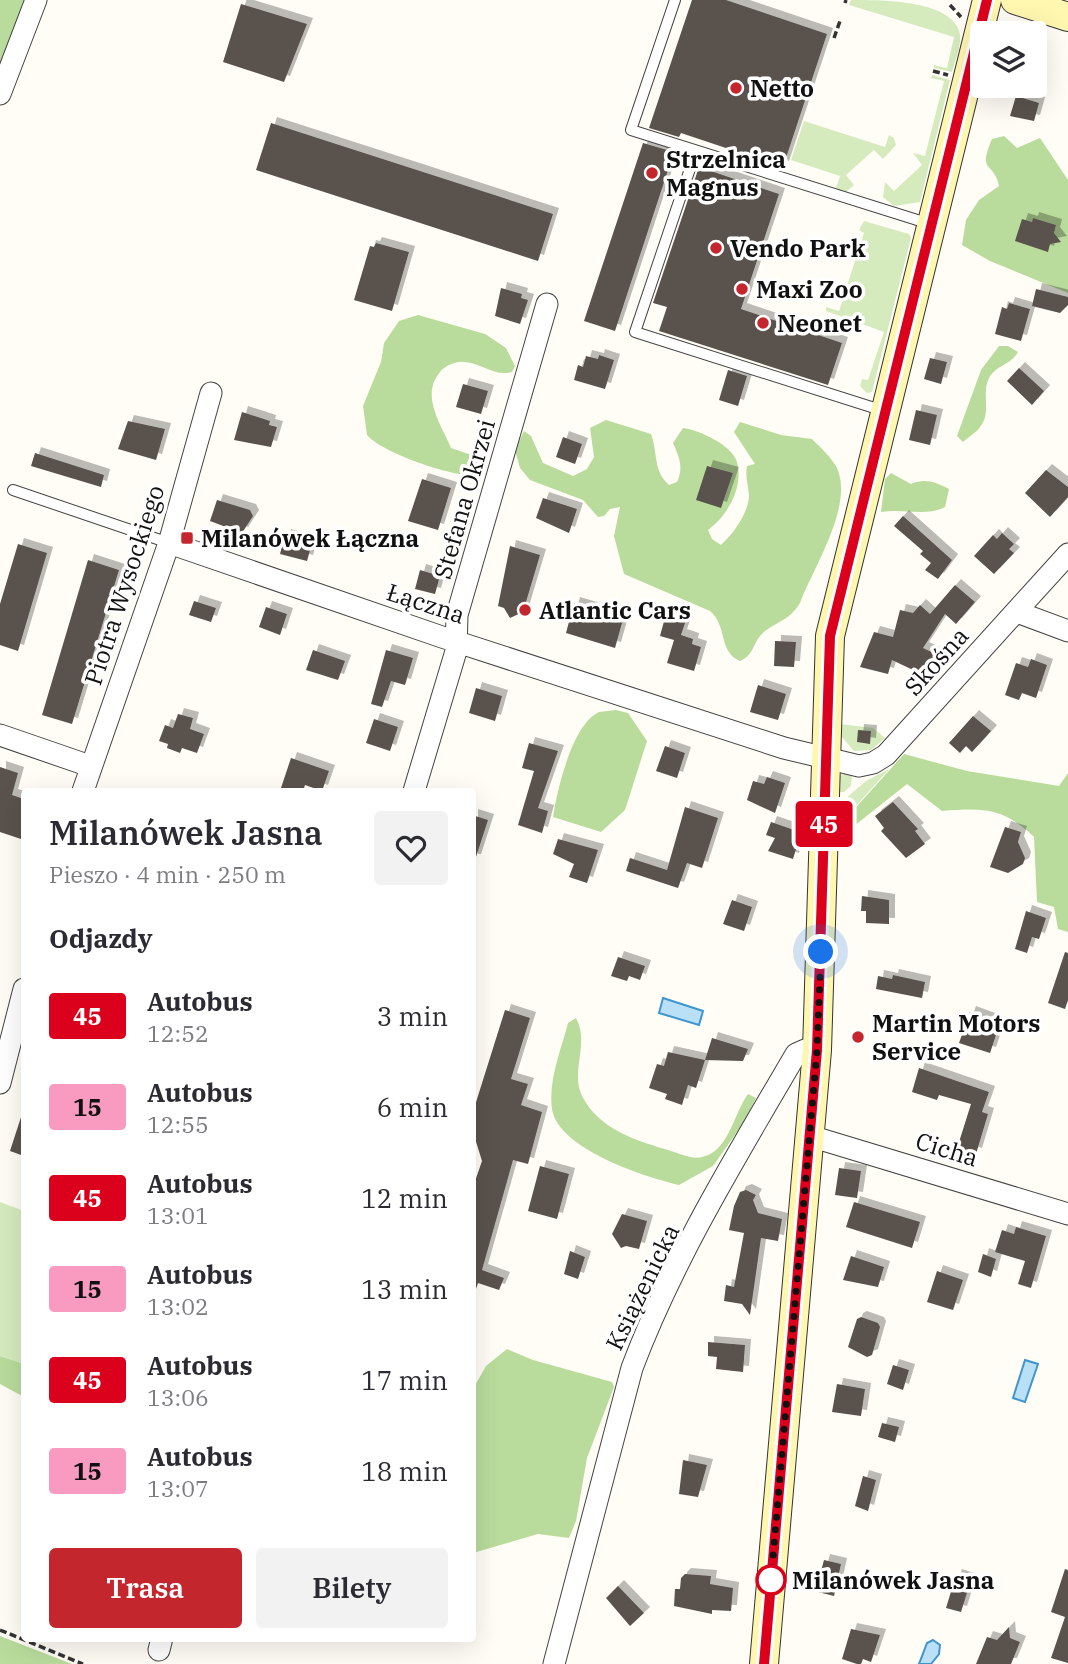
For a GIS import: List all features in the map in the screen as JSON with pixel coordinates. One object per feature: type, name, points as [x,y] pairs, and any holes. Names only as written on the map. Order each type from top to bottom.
[{"type":"street","points":[[0,94],[36,0]]},
{"type":"street","points":[[764,1664],[817,1050],[830,636],[987,0]]},
{"type":"street","points":[[1015,0],[1068,17]]},
{"type":"street","name":"Stefana Okrzei","points":[[415,788],[457,641],[457,615],[547,304]]},
{"type":"street","name":"Piotra Wysockiego","points":[[84,788],[169,543],[211,393]]},
{"type":"street","name":"Łączna","points":[[169,543],[457,641],[825,760]]},
{"type":"street","name":"Skośna","points":[[825,760],[859,766],[880,760],[1068,554]]},
{"type":"street","points":[[1017,612],[1068,631]]},
{"type":"street","points":[[0,735],[90,766]]},
{"type":"street","points":[[0,1083],[21,1001]]},
{"type":"street","name":"Książenicka","points":[[554,1664],[632,1368],[645,1332],[710,1207],[796,1054],[805,1050],[817,1050]]},
{"type":"street","name":"Cicha","points":[[810,1136],[1068,1214]]},
{"type":"lane","points":[[675,0],[631,130],[930,224]]},
{"type":"lane","points":[[696,151],[635,332],[885,412]]},
{"type":"lane","name":"Łączna","points":[[13,490],[169,543]]},
{"type":"path","points":[[834,38],[840,21]]},
{"type":"path","points":[[0,1630],[21,1639]]},
{"type":"path","points":[[29,1642],[83,1664]]},
{"type":"green space","points":[[0,0],[29,0],[0,76]]},
{"type":"green space","points":[[851,0],[916,4],[945,15],[955,23],[960,35],[952,72],[934,68],[934,65],[947,68],[954,37],[849,5]]},
{"type":"green space","points":[[932,75],[950,80],[920,202],[894,206],[883,197],[885,182],[894,191],[922,165],[913,153],[925,156],[944,81],[931,78]]},
{"type":"green space","points":[[804,121],[885,147],[889,135],[894,138],[896,145],[883,159],[874,150],[846,175],[854,185],[845,193],[836,188],[840,176],[791,160]]},
{"type":"green space","points":[[1004,136],[1017,148],[1040,138],[1068,180],[1068,293],[990,261],[962,245],[966,220],[979,200],[999,186],[997,178],[986,163],[986,158],[992,139]]},
{"type":"green space","points":[[864,221],[909,234],[911,238],[872,392],[867,393],[860,386],[862,379],[868,380],[884,332],[826,311],[826,307],[839,311],[864,233],[859,230]]},
{"type":"green space","points":[[418,315],[485,334],[506,348],[515,366],[512,372],[499,373],[470,363],[458,362],[442,370],[434,381],[434,410],[451,448],[483,459],[482,468],[472,475],[448,472],[416,462],[386,449],[367,435],[363,406],[381,362],[384,343],[399,321]]},
{"type":"green space","points":[[999,346],[1008,346],[1018,352],[989,378],[984,422],[963,442],[957,436],[981,370]]},
{"type":"green space","points":[[606,420],[651,434],[660,474],[669,485],[677,482],[679,477],[680,462],[673,443],[683,428],[706,435],[729,450],[737,462],[739,472],[736,491],[722,517],[708,530],[712,539],[721,545],[744,515],[749,495],[747,466],[755,464],[734,432],[740,422],[781,435],[812,439],[835,464],[841,483],[836,518],[800,603],[790,615],[761,635],[745,659],[740,661],[729,652],[716,617],[710,611],[624,574],[614,536],[620,507],[610,509],[604,516],[598,517],[583,500],[530,480],[520,468],[515,450],[524,431],[531,436],[543,463],[573,476],[587,469],[594,457],[590,428]]},
{"type":"green space","points":[[891,473],[911,484],[930,482],[949,489],[945,507],[922,512],[881,512],[885,479]]},
{"type":"green space","points":[[616,710],[628,713],[647,741],[625,810],[601,832],[553,817],[567,759],[581,730],[589,719],[599,712]]},
{"type":"green space","points":[[840,724],[873,728],[885,738],[871,750],[854,751],[840,735]]},
{"type":"green space","points":[[904,754],[967,771],[1059,786],[1068,773],[1068,932],[1058,929],[1054,907],[1037,902],[1034,837],[1002,815],[981,810],[942,811],[907,784],[849,830],[840,825]]},
{"type":"green space","points":[[889,769],[837,826],[838,805],[866,781]]},
{"type":"green space","points":[[852,775],[851,786],[844,792],[832,792],[839,776]]},
{"type":"green space","points":[[576,1018],[581,1038],[578,1076],[582,1096],[598,1118],[633,1138],[687,1156],[706,1156],[724,1141],[748,1094],[756,1098],[744,1122],[713,1166],[679,1185],[625,1168],[586,1149],[570,1137],[558,1123],[551,1098],[556,1066],[568,1023]]},
{"type":"green space","points":[[0,1202],[21,1210],[21,1363],[0,1356]]},
{"type":"green space","points":[[507,1349],[533,1360],[612,1382],[614,1387],[587,1458],[576,1521],[569,1538],[538,1534],[476,1552],[476,1384],[486,1366]]},
{"type":"green space","points":[[0,1356],[21,1363],[21,1395],[0,1384]]},
{"type":"green space","points":[[0,1636],[72,1664],[0,1664]]},
{"type":"water","points":[[663,998],[703,1011],[699,1025],[659,1013]]},
{"type":"water","points":[[1025,1360],[1038,1364],[1025,1402],[1013,1398]]},
{"type":"water","points":[[933,1640],[940,1645],[939,1654],[931,1664],[919,1664],[927,1643]]},
{"type":"building","name":"Netto","points":[[692,0],[726,0],[827,34],[783,167],[681,133],[679,137],[649,128]]},
{"type":"building","points":[[241,4],[307,24],[284,82],[223,62]]},
{"type":"building","points":[[1015,98],[1039,103],[1034,121],[1010,116]]},
{"type":"building","points":[[271,123],[553,214],[538,261],[256,170]]},
{"type":"building","points":[[643,143],[674,152],[615,331],[584,321]]},
{"type":"building","name":"Vendo Park","points":[[699,167],[779,194],[741,309],[842,343],[828,385],[659,331],[667,307],[653,303]]},
{"type":"building","points":[[1033,218],[1056,225],[1054,233],[1061,242],[1050,244],[1048,252],[1015,241],[1022,219],[1032,222]]},
{"type":"building","points":[[376,243],[409,252],[392,311],[354,300],[370,246],[374,247]]},
{"type":"building","points":[[501,288],[522,294],[521,298],[528,300],[520,324],[495,316]]},
{"type":"building","points":[[1036,289],[1068,297],[1068,305],[1060,313],[1032,306]]},
{"type":"building","points":[[1009,303],[1030,309],[1021,341],[995,334],[1002,307],[1007,309]]},
{"type":"building","points":[[599,355],[614,360],[605,389],[574,380],[578,365],[583,367],[586,356],[598,359]]},
{"type":"building","points":[[930,358],[947,362],[941,384],[924,379]]},
{"type":"building","points":[[1019,368],[1044,391],[1032,405],[1007,381]]},
{"type":"building","points":[[728,370],[747,376],[738,406],[719,400]]},
{"type":"building","points":[[463,384],[488,391],[481,414],[456,407]]},
{"type":"building","points":[[916,410],[937,415],[930,445],[909,440]]},
{"type":"building","points":[[242,412],[270,421],[269,425],[277,427],[271,447],[234,440]]},
{"type":"building","points":[[128,421],[165,429],[156,460],[118,449]]},
{"type":"building","points":[[563,437],[582,444],[575,464],[556,457]]},
{"type":"building","points":[[35,453],[104,475],[101,487],[31,466]]},
{"type":"building","points":[[707,466],[733,473],[721,508],[696,500]]},
{"type":"building","points":[[1046,470],[1068,487],[1068,497],[1050,517],[1025,493]]},
{"type":"building","points":[[422,479],[451,488],[438,530],[408,521]]},
{"type":"building","points":[[543,498],[577,509],[569,533],[536,518]]},
{"type":"building","points":[[217,500],[250,510],[253,516],[242,533],[210,521]]},
{"type":"building","points":[[903,516],[952,560],[938,579],[925,570],[931,563],[920,554],[923,551],[894,526]]},
{"type":"building","points":[[1002,533],[1014,544],[1009,549],[1014,553],[994,574],[974,556],[993,535],[997,539]]},
{"type":"building","points":[[285,535],[312,543],[307,561],[280,554]]},
{"type":"building","points":[[18,544],[47,553],[18,651],[0,645],[0,604]]},
{"type":"building","points":[[510,546],[540,555],[523,612],[510,618],[504,608],[498,606]]},
{"type":"building","points":[[88,560],[119,570],[72,724],[42,715]]},
{"type":"building","points":[[420,570],[440,576],[435,594],[415,589]]},
{"type":"building","points":[[955,585],[975,602],[956,624],[945,614],[923,648],[940,656],[930,678],[892,660],[888,674],[860,667],[874,632],[893,637],[900,610],[913,613],[920,605],[930,614]]},
{"type":"building","points":[[194,601],[216,608],[211,622],[189,615]]},
{"type":"building","points":[[574,603],[591,608],[598,616],[622,623],[615,648],[566,633]]},
{"type":"building","points":[[266,607],[287,614],[280,635],[259,627]]},
{"type":"building","points":[[666,614],[686,620],[681,635],[693,639],[692,644],[701,647],[694,671],[667,663],[674,640],[660,636]]},
{"type":"building","points":[[775,641],[796,642],[794,667],[774,666]]},
{"type":"building","points":[[313,650],[345,661],[338,680],[306,670]]},
{"type":"building","points":[[386,650],[413,658],[405,685],[391,681],[382,707],[371,704]]},
{"type":"building","points":[[1031,659],[1047,665],[1036,698],[1022,693],[1019,700],[1005,695],[1016,663],[1028,667]]},
{"type":"building","points":[[758,685],[786,694],[778,720],[750,712]]},
{"type":"building","points":[[476,688],[502,696],[495,721],[469,713]]},
{"type":"building","points":[[178,714],[193,718],[190,729],[204,734],[197,753],[182,748],[180,753],[167,748],[168,744],[159,741],[165,725],[173,728]]},
{"type":"building","points":[[973,716],[991,731],[972,752],[966,746],[960,753],[949,743]]},
{"type":"building","points":[[374,719],[398,727],[390,751],[366,743]]},
{"type":"building","points":[[858,730],[871,731],[870,744],[857,742]]},
{"type":"building","points":[[529,743],[558,751],[538,808],[548,811],[542,833],[518,825],[534,771],[522,768]]},
{"type":"building","points":[[665,746],[685,753],[677,778],[656,771]]},
{"type":"building","points":[[291,758],[329,771],[323,788],[305,785],[304,788],[281,788]]},
{"type":"building","points":[[0,767],[18,773],[12,795],[21,798],[21,839],[0,832]]},
{"type":"building","points":[[767,777],[785,783],[775,813],[747,800],[753,781],[764,784]]},
{"type":"building","points":[[893,802],[918,829],[915,831],[925,844],[906,858],[881,831],[884,828],[875,816]]},
{"type":"building","points":[[685,807],[718,818],[702,868],[687,863],[678,888],[626,871],[630,858],[667,870]]},
{"type":"building","points":[[476,816],[488,820],[476,857]]},
{"type":"building","points":[[771,822],[797,831],[792,844],[797,846],[793,859],[768,851],[775,838],[766,835]]},
{"type":"building","points":[[1005,827],[1021,832],[1018,842],[1025,858],[1023,864],[1008,873],[990,867]]},
{"type":"building","points":[[558,839],[598,850],[587,883],[569,877],[574,864],[553,854]]},
{"type":"building","points":[[862,896],[889,900],[889,924],[866,923],[866,911],[861,911]]},
{"type":"building","points":[[732,900],[752,907],[744,931],[723,924]]},
{"type":"building","points":[[1026,911],[1046,918],[1039,939],[1032,937],[1027,953],[1015,949]]},
{"type":"building","points":[[1065,952],[1068,953],[1068,1000],[1065,1009],[1048,1003]]},
{"type":"building","points":[[618,957],[645,966],[640,980],[629,976],[627,981],[611,976]]},
{"type":"building","points":[[893,975],[925,982],[922,998],[876,989],[878,976],[892,979]]},
{"type":"building","points":[[505,1010],[530,1018],[511,1079],[528,1084],[521,1105],[542,1112],[528,1164],[513,1160],[482,1270],[504,1278],[499,1290],[478,1283],[476,1289],[476,1178],[482,1161],[476,1142],[476,1102]]},
{"type":"building","points":[[970,1012],[1000,1023],[990,1053],[959,1043]]},
{"type":"building","points":[[712,1038],[748,1049],[743,1061],[705,1060]]},
{"type":"building","points":[[668,1052],[705,1060],[696,1088],[688,1085],[682,1105],[665,1099],[667,1094],[649,1088],[657,1064],[664,1066]]},
{"type":"building","points":[[919,1068],[989,1092],[982,1112],[988,1114],[976,1154],[970,1152],[967,1162],[954,1158],[971,1104],[939,1095],[937,1100],[912,1092]]},
{"type":"building","points":[[21,1117],[21,1155],[10,1151]]},
{"type":"building","points":[[540,1166],[569,1174],[557,1219],[528,1211]]},
{"type":"building","points":[[839,1168],[861,1171],[857,1198],[835,1195]]},
{"type":"building","points":[[746,1190],[756,1195],[753,1200],[758,1213],[782,1219],[778,1241],[761,1238],[750,1315],[742,1304],[724,1301],[726,1285],[734,1287],[744,1233],[729,1230],[734,1206],[740,1192]]},
{"type":"building","points":[[854,1202],[920,1222],[912,1248],[846,1227]]},
{"type":"building","points":[[622,1214],[647,1221],[639,1249],[626,1246],[621,1248],[612,1234]]},
{"type":"building","points":[[1016,1227],[1046,1236],[1031,1288],[1018,1284],[1025,1261],[995,1252],[1002,1230],[1014,1234]]},
{"type":"building","points":[[570,1251],[585,1257],[578,1279],[564,1274]]},
{"type":"building","points":[[983,1254],[996,1259],[991,1277],[978,1272]]},
{"type":"building","points":[[851,1256],[884,1267],[878,1287],[843,1280]]},
{"type":"building","points":[[937,1271],[963,1280],[953,1310],[927,1302]]},
{"type":"building","points":[[861,1317],[878,1323],[880,1327],[872,1355],[867,1357],[848,1347],[857,1319]]},
{"type":"building","points":[[708,1342],[745,1345],[743,1372],[716,1369],[717,1357],[708,1356]]},
{"type":"building","points":[[893,1365],[909,1370],[903,1390],[887,1384]]},
{"type":"building","points":[[837,1384],[865,1389],[861,1416],[832,1412]]},
{"type":"building","points":[[882,1423],[899,1427],[895,1442],[878,1437]]},
{"type":"building","points":[[683,1460],[707,1465],[698,1497],[679,1494]]},
{"type":"building","points":[[863,1476],[876,1480],[868,1511],[855,1506]]},
{"type":"building","points":[[824,1560],[841,1564],[834,1596],[814,1591],[815,1575],[821,1571]]},
{"type":"building","points":[[1065,1569],[1068,1570],[1068,1663],[1051,1658],[1065,1617],[1051,1612]]},
{"type":"building","points":[[685,1574],[711,1576],[710,1584],[733,1588],[731,1611],[712,1610],[712,1614],[674,1606],[675,1589],[680,1589],[681,1578]]},
{"type":"building","points":[[956,1575],[971,1580],[961,1612],[946,1608]]},
{"type":"building","points":[[618,1586],[644,1613],[630,1626],[606,1598]]},
{"type":"building","points":[[1009,1627],[1010,1638],[1020,1642],[1011,1664],[976,1664],[987,1637],[997,1640]]},
{"type":"building","points":[[851,1629],[880,1635],[871,1662],[863,1659],[861,1664],[857,1664],[842,1659]]},
{"type":"bus line","name":"45","points":[[764,1664],[817,1050],[827,663],[830,636],[978,27],[987,0]]},
{"type":"place","name":"Netto","points":[[736,88]]},
{"type":"place","name":"Strzelnica Magnus","points":[[652,173]]},
{"type":"place","name":"Vendo Park","points":[[716,248]]},
{"type":"place","name":"Maxi Zoo","points":[[742,289]]},
{"type":"place","name":"Neonet","points":[[763,323]]},
{"type":"place","name":"Milanówek Łączna","points":[[187,538]]},
{"type":"place","name":"Atlantic Cars","points":[[525,610]]},
{"type":"place","name":"Martin Motors Service","points":[[858,1037]]},
{"type":"place","name":"Milanówek Jasna","points":[[771,1580]]},
{"type":"route","points":[[771,1580],[817,1050],[821,952]]}]
